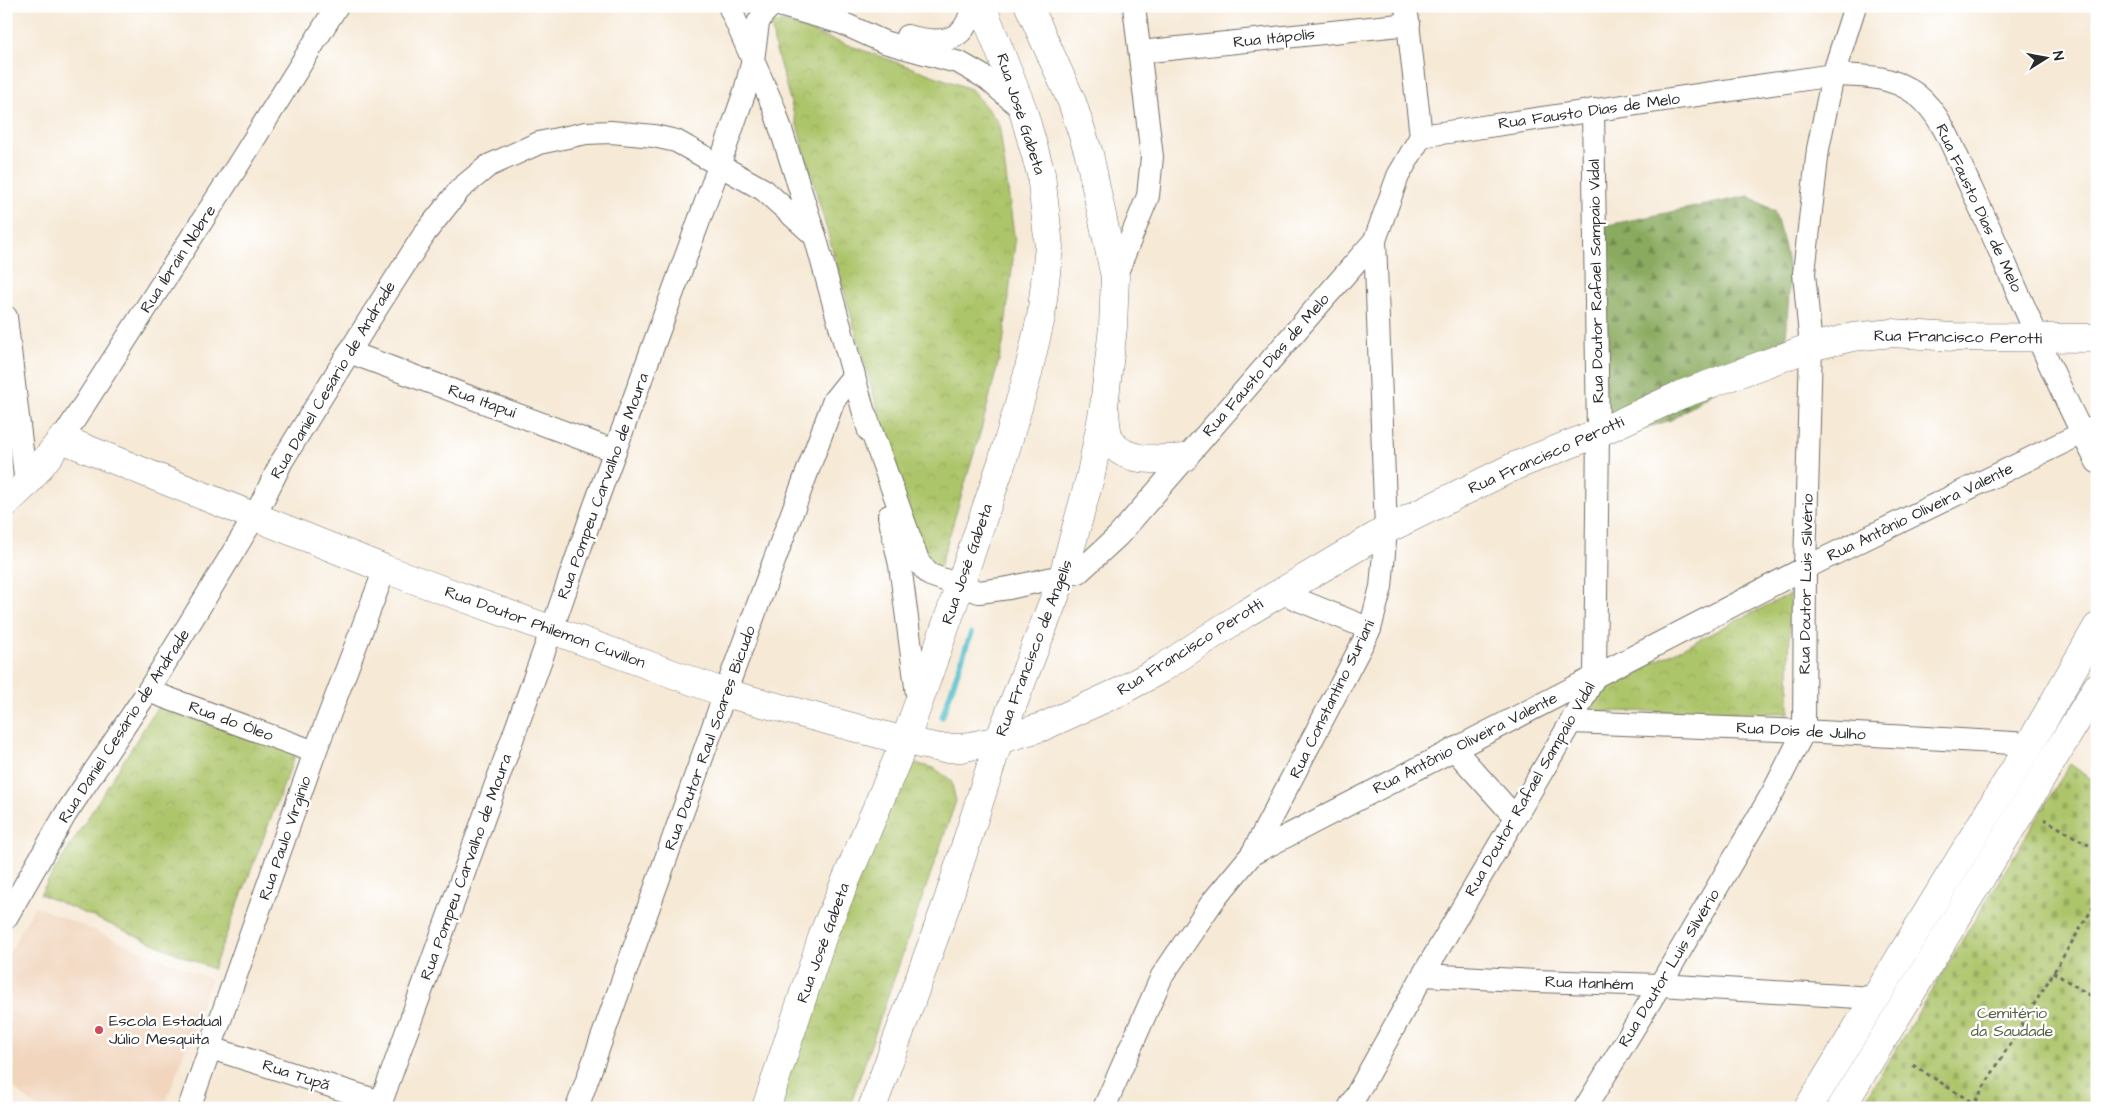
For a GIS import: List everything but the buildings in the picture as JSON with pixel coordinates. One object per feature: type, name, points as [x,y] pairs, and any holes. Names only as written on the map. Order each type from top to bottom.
[{"type":"main road","name":"Rua José Gabeta","points":[[766,1108],[824,932],[905,741],[960,585],[1002,462],[1027,377],[1041,317],[1049,247],[1042,174],[1023,110],[982,6]]},
{"type":"main road","name":"Rua Francisco de Angelis","points":[[872,1108],[948,900],[999,740],[1064,576],[1091,474],[1104,406],[1113,327],[1115,277],[1089,154],[1072,102],[1029,6]]},
{"type":"main road","name":"Rua Francisco Perotti","points":[[1042,727],[1083,710],[1161,669],[1279,592],[1386,530],[1516,466],[1598,433],[1680,395],[1810,347],[1853,337],[1892,333],[1953,337],[2097,338]]},
{"type":"main road","points":[[1104,406],[1107,430],[1112,443],[1125,453],[1151,459],[1184,458]]},
{"type":"main road","name":"Rua Ibrain Nobre","points":[[6,503],[26,484],[62,439]]},
{"type":"main road","name":"Rua Doutor Philemon Cuvillon","points":[[62,439],[386,570],[725,692],[905,741],[940,748],[961,748],[999,740],[1042,727]]},
{"type":"main road","points":[[1808,1108],[2030,744],[2097,627]]},
{"type":"main road","points":[[1841,1108],[2097,687]]},
{"type":"street","name":"Rua Ibrain Nobre","points":[[62,439],[233,174],[337,6]]},
{"type":"street","points":[[729,6],[774,108],[814,236],[866,416],[900,565],[918,702]]},
{"type":"street","name":"Rua Pompeu Carvalho de Moura","points":[[380,1105],[552,629],[614,451],[719,166],[753,60],[758,23],[771,6]]},
{"type":"street","points":[[782,6],[842,23],[884,42],[960,63],[986,78],[1023,110]]},
{"type":"street","points":[[842,23],[874,27],[922,40],[949,40],[966,27],[972,6]]},
{"type":"street","points":[[1115,277],[1148,196],[1152,157],[1134,6]]},
{"type":"street","name":"Rua Doutor Luis Silvério","points":[[1584,1108],[1660,985],[1773,792],[1804,731],[1805,568],[1810,347],[1804,273],[1818,148],[1833,75],[1855,6]]},
{"type":"street","points":[[1408,15],[1421,136]]},
{"type":"street","name":"Rua Itápolis","points":[[1140,52],[1408,15]]},
{"type":"street","name":"Rua Fausto Dias de Melo","points":[[866,416],[919,563],[930,575],[979,592],[1009,588],[1079,572],[1118,536],[1375,240],[1398,176],[1421,136],[1833,75],[1868,76],[1896,81],[1916,94],[1936,114],[1996,240],[2037,338],[2089,429],[2097,462]]},
{"type":"street","name":"Rua Doutor Rafael Sampaio Vidal","points":[[1349,1108],[1423,975],[1571,722],[1595,676],[1598,433],[1593,110]]},
{"type":"street","name":"Rua Daniel Cesário de Andrade","points":[[6,918],[65,816],[148,691],[255,516],[282,462],[349,352],[425,233],[460,189],[488,166],[539,142],[564,136],[611,132],[654,136],[676,140],[764,190],[814,236]]},
{"type":"street","name":"Rua Constantino Suriani","points":[[1104,1108],[1162,976],[1213,901],[1252,854],[1370,629],[1381,587],[1386,530],[1375,240]]},
{"type":"street","points":[[6,317],[26,484]]},
{"type":"street","name":"Rua Itapuí","points":[[349,352],[614,451]]},
{"type":"street","name":"Rua Doutor Raul Soares Bicudo","points":[[577,1108],[725,692],[834,400],[854,375]]},
{"type":"street","name":"Rua Antônio Oliveira Valente","points":[[1252,854],[1805,568],[2089,429]]},
{"type":"street","name":"Rua Paulo Virgínio","points":[[189,1108],[315,752],[386,570]]},
{"type":"street","points":[[1279,592],[1370,629]]},
{"type":"street","name":"Rua do Óleo","points":[[148,691],[315,752]]},
{"type":"street","name":"Rua Dois de Julho","points":[[1571,722],[1804,731],[2030,744]]},
{"type":"street","points":[[1454,749],[1515,817]]},
{"type":"street","name":"Rua Itanhém","points":[[1423,975],[1660,985],[1874,998]]},
{"type":"street","name":"Rua Tupã","points":[[211,1048],[380,1105]]},
{"type":"path","points":[[2024,807],[2097,850]]},
{"type":"path","points":[[1971,1108],[2097,901]]},
{"type":"path","points":[[2053,972],[2097,1000]]},
{"type":"path","points":[[1913,1065],[1981,1108]]},
{"type":"path","points":[[2091,1108],[2097,1098]]},
{"type":"shaded area","name":"Escola Estadual Júlio Mesquita","points":[[35,906],[211,979],[164,1108],[37,1108],[6,1081],[6,958]]},
{"type":"green space","points":[[784,22],[971,89],[999,123],[1015,243],[1003,344],[981,430],[940,567],[928,564],[912,541],[877,407],[775,47],[771,23]]},
{"type":"green space","points":[[1749,196],[1774,211],[1784,243],[1790,276],[1785,352],[1719,388],[1671,420],[1642,429],[1613,434],[1588,381],[1598,227]]},
{"type":"green space","points":[[1790,594],[1789,713],[1590,711],[1606,686]]},
{"type":"green space","points":[[161,701],[298,748],[213,969],[40,894]]},
{"type":"green space","points":[[902,760],[934,768],[951,780],[956,801],[849,1108],[773,1108]]},
{"type":"green space","name":"Cemitério da Saudade","points":[[2070,764],[2097,783],[2097,1108],[1860,1108]]},
{"type":"waterway","points":[[942,717],[971,633]]},
{"type":"place","name":"Escola Estadual Júlio Mesquita","points":[[99,1030]]}]
